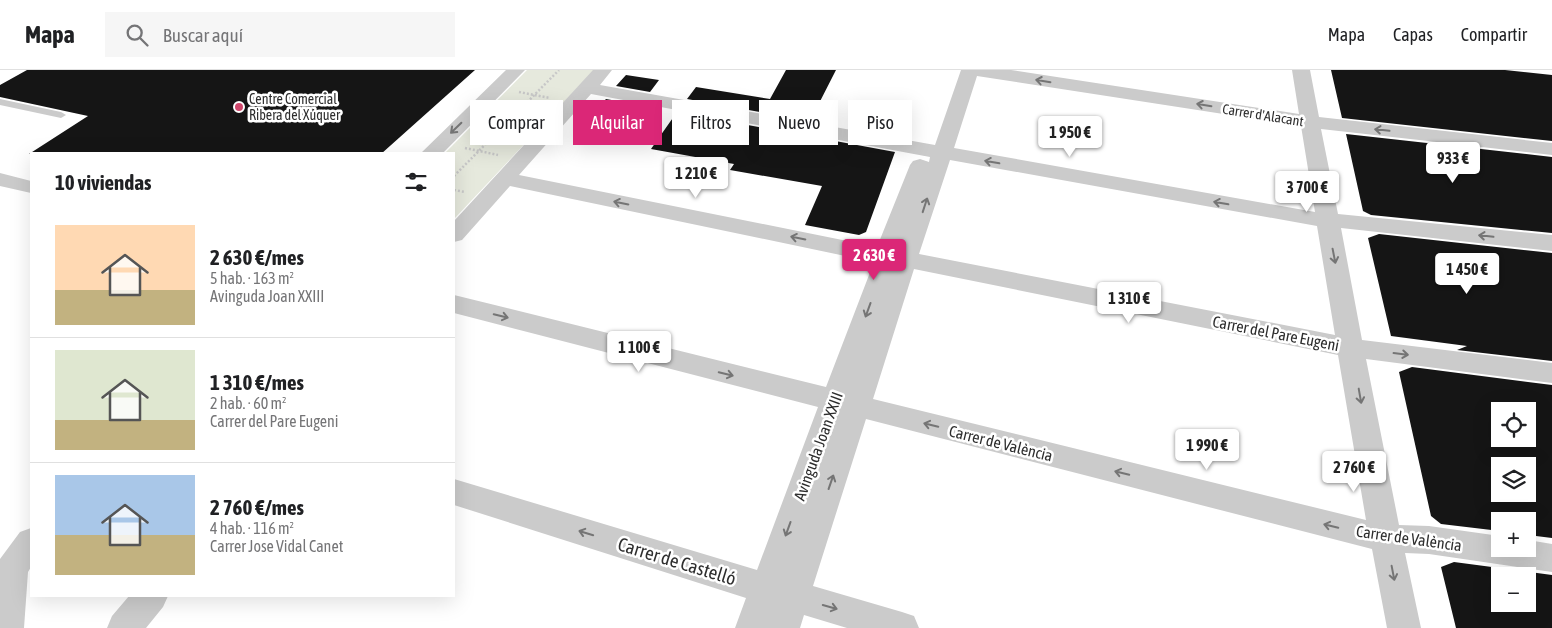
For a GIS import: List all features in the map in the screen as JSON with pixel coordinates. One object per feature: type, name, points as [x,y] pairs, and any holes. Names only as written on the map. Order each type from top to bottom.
[{"type":"street","points":[[432,152],[516,70]]},
{"type":"street","points":[[455,234],[603,70]]},
{"type":"street","name":"Avinguda Joan XXIII","points":[[934,152],[953,70]]},
{"type":"street","name":"Avinguda Joan XXIII","points":[[752,628],[780,592],[934,152],[970,70]]},
{"type":"street","name":"Carrer d'Alacant","points":[[975,70],[1312,122],[1552,149]]},
{"type":"street","points":[[1301,70],[1312,122],[1327,221],[1352,348],[1375,486],[1404,628]]},
{"type":"street","points":[[587,88],[934,152],[1327,221],[1552,243]]},
{"type":"street","points":[[0,179],[30,187]]},
{"type":"street","name":"Carrer del Pare Eugeni","points":[[505,179],[1352,348],[1552,373]]},
{"type":"street","name":"Carrer de València","points":[[455,304],[846,404],[1387,538],[1429,540],[1552,558]]},
{"type":"street","name":"Carrer de Castelló","points":[[455,492],[902,628]]},
{"type":"street","points":[[7,628],[6,567],[30,543]]},
{"type":"street","name":"Avinguda Joan XXIII","points":[[780,592],[783,628]]},
{"type":"street","points":[[128,627],[150,597]]},
{"type":"lane","points":[[0,102],[61,115]]},
{"type":"path","points":[[455,175],[559,70]]},
{"type":"path","points":[[515,92],[557,99]]},
{"type":"path","points":[[464,148],[503,156]]},
{"type":"shaded area","points":[[527,70],[594,70],[563,103],[563,100],[497,100]]},
{"type":"shaded area","points":[[470,128],[470,145],[524,145],[455,218],[455,152],[446,152]]},
{"type":"building","name":"Centre Comercial Ribera del Xúquer","points":[[27,70],[475,70],[383,152],[32,152],[88,116],[0,97],[0,85]]},
{"type":"building","points":[[786,70],[836,70],[821,100],[759,100],[759,112],[749,110],[749,100],[687,99],[696,87],[770,99]]},
{"type":"building","points":[[1331,70],[1505,70],[1552,75],[1552,141],[1342,118]]},
{"type":"building","points":[[626,75],[659,80],[650,92],[616,86]]},
{"type":"building","points":[[672,119],[672,145],[749,145],[749,125],[759,127],[759,145],[838,145],[838,142],[848,143],[848,145],[895,152],[866,232],[859,235],[805,225],[822,186],[730,170],[734,164],[651,149],[654,145],[662,145],[662,133]]},
{"type":"building","points":[[1346,134],[1552,157],[1552,233],[1371,215],[1363,211]]},
{"type":"building","points":[[1379,234],[1552,253],[1552,361],[1457,350],[1467,346],[1391,336],[1368,238]]},
{"type":"building","points":[[1412,367],[1552,385],[1552,538],[1536,536],[1536,512],[1491,512],[1491,530],[1441,524],[1431,516],[1399,372]]},
{"type":"building","points":[[1454,562],[1492,567],[1491,612],[1536,612],[1536,573],[1552,575],[1552,628],[1456,628],[1441,567]]},
{"type":"place","name":"Centre Comercial Ribera del Xúquer","points":[[239,107]]}]
